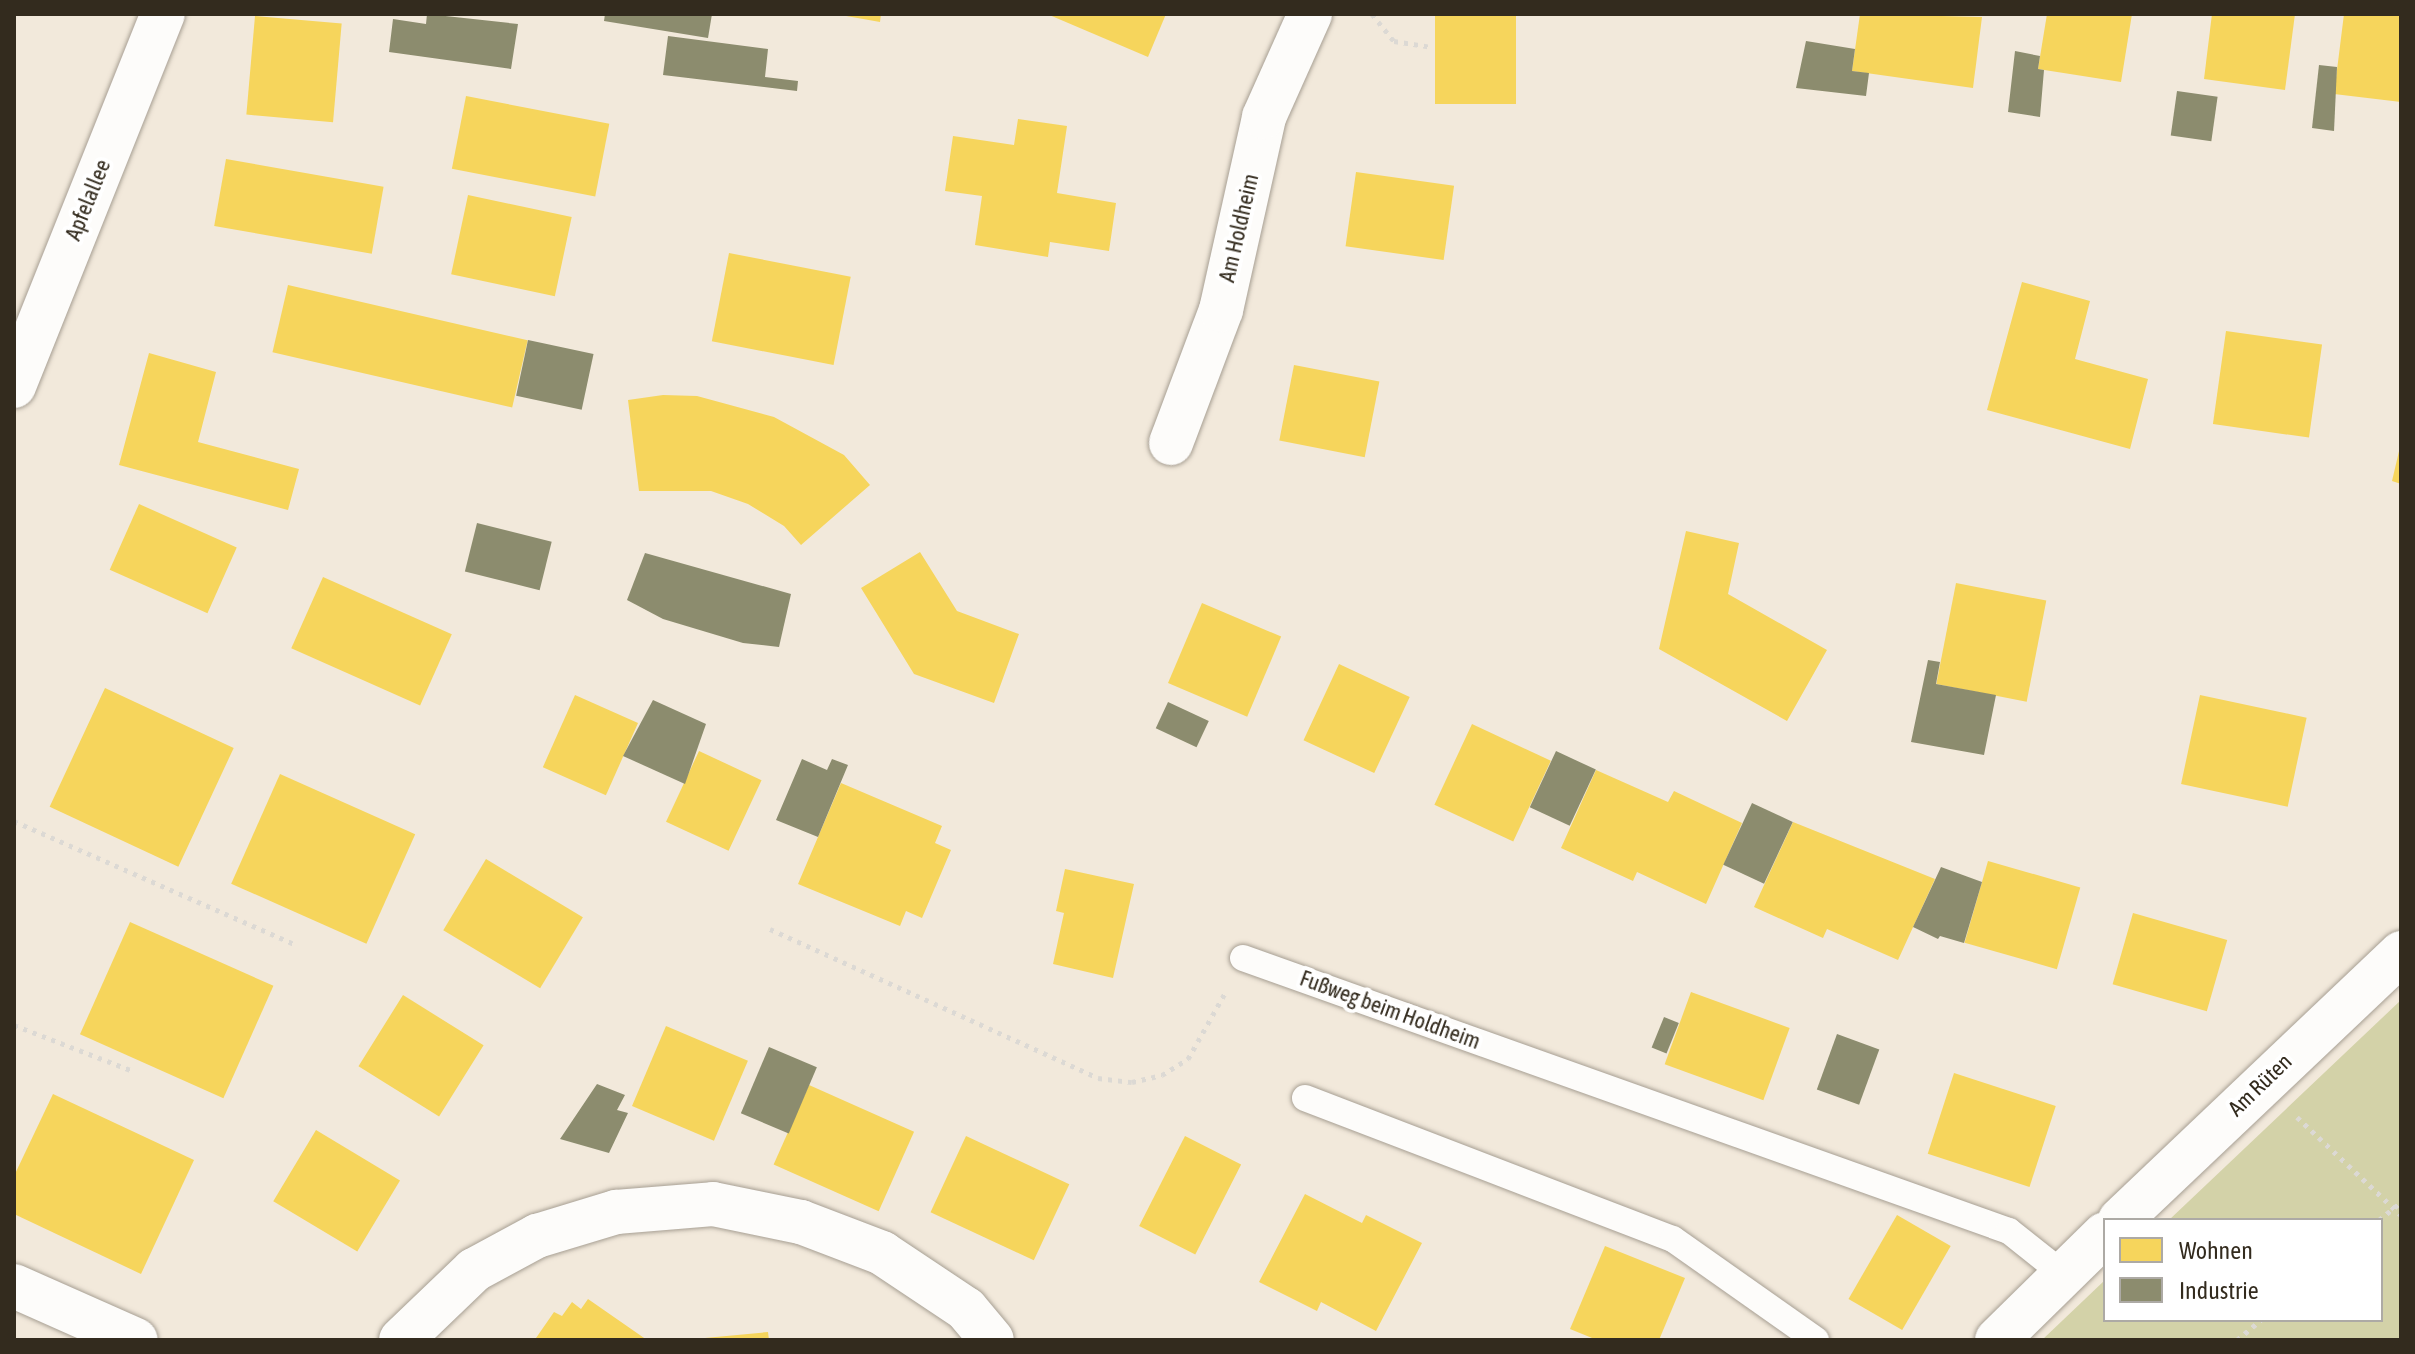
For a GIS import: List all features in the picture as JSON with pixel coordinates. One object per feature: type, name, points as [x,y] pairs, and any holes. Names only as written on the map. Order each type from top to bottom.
[{"type":"street","name":"Apfelallee","points":[[14,386],[163,14]]},
{"type":"street","name":"Am Holdheim","points":[[1171,443],[1221,310],[1264,117],[1310,14]]},
{"type":"street","name":"Am Rüten","points":[[2122,1218],[2401,953]]},
{"type":"street","points":[[422,1333],[474,1270],[537,1236],[616,1212],[713,1204],[801,1222],[882,1253],[966,1309],[992,1340]]},
{"type":"street","points":[[1997,1340],[2103,1236]]},
{"type":"street","points":[[14,1286],[136,1340]]},
{"type":"lane","name":"Fußweg beim Holdheim","points":[[1243,958],[2009,1231],[2063,1274]]},
{"type":"lane","points":[[1305,1098],[1673,1239],[1816,1340]]},
{"type":"path","points":[[1372,14],[1394,41],[1430,47]]},
{"type":"path","points":[[14,821],[297,945]]},
{"type":"path","points":[[770,929],[1064,1066],[1098,1078],[1132,1082],[1162,1075],[1188,1059],[1243,958]]},
{"type":"path","points":[[14,1025],[133,1071]]},
{"type":"path","points":[[2264,1081],[2401,1215]]},
{"type":"path","points":[[2381,1218],[2401,1202]]},
{"type":"path","points":[[2237,1340],[2259,1322]]},
{"type":"green space","points":[[2401,1000],[2401,1340],[2042,1340],[2103,1282],[2103,1322],[2383,1322],[2383,1218],[2171,1218]]},
{"type":"building: Wohnen","points":[[835,14],[881,14],[880,22]]},
{"type":"building: Wohnen","points":[[1047,14],[1166,14],[1148,57]]},
{"type":"building: Wohnen","points":[[1435,14],[1516,14],[1516,104],[1435,104]]},
{"type":"building: Wohnen","points":[[1860,14],[1982,17],[1973,88],[1852,71]]},
{"type":"building: Wohnen","points":[[2047,14],[2132,14],[2121,82],[2038,69]]},
{"type":"building: Wohnen","points":[[2212,14],[2295,14],[2285,90],[2204,79]]},
{"type":"building: Wohnen","points":[[2344,14],[2401,14],[2401,102],[2334,94]]},
{"type":"building: Wohnen","points":[[255,16],[342,24],[333,122],[246,115]]},
{"type":"building: Wohnen","points":[[466,96],[609,124],[595,196],[452,169]]},
{"type":"building: Wohnen","points":[[1018,119],[1067,126],[1057,193],[1116,203],[1109,251],[1050,242],[1048,257],[975,245],[982,196],[945,191],[953,136],[1014,145]]},
{"type":"building: Wohnen","points":[[226,159],[384,187],[372,254],[214,226]]},
{"type":"building: Wohnen","points":[[1356,172],[1454,186],[1444,260],[1346,246]]},
{"type":"building: Wohnen","points":[[468,195],[572,217],[555,296],[451,274]]},
{"type":"building: Wohnen","points":[[729,253],[851,277],[834,365],[712,341]]},
{"type":"building: Wohnen","points":[[2022,282],[2090,301],[2075,359],[2148,379],[2130,449],[1987,410]]},
{"type":"building: Wohnen","points":[[288,285],[528,340],[512,408],[272,352]]},
{"type":"building: Wohnen","points":[[2226,331],[2322,344],[2309,438],[2213,424]]},
{"type":"building: Wohnen","points":[[149,353],[216,372],[198,442],[299,469],[288,510],[119,465]]},
{"type":"building: Wohnen","points":[[1294,365],[1379,382],[1365,457],[1279,441]]},
{"type":"building: Wohnen","points":[[663,395],[697,396],[774,417],[844,455],[870,485],[801,545],[784,526],[748,504],[711,491],[639,491],[628,400]]},
{"type":"building: Wohnen","points":[[2401,448],[2401,484],[2392,481]]},
{"type":"building: Wohnen","points":[[139,504],[237,548],[207,613],[110,570]]},
{"type":"building: Wohnen","points":[[1686,531],[1739,543],[1728,594],[1827,650],[1787,721],[1659,649]]},
{"type":"building: Wohnen","points":[[920,552],[957,611],[1019,634],[994,703],[914,674],[861,588]]},
{"type":"building: Wohnen","points":[[323,577],[452,634],[420,706],[291,648]]},
{"type":"building: Wohnen","points":[[1956,583],[2046,601],[2027,702],[1936,684]]},
{"type":"building: Wohnen","points":[[1202,603],[1281,637],[1247,717],[1168,683]]},
{"type":"building: Wohnen","points":[[1339,664],[1410,697],[1374,773],[1304,740]]},
{"type":"building: Wohnen","points":[[105,688],[234,748],[178,867],[50,807]]},
{"type":"building: Wohnen","points":[[575,695],[638,723],[606,795],[543,767]]},
{"type":"building: Wohnen","points":[[2200,695],[2307,718],[2288,807],[2181,784]]},
{"type":"building: Wohnen","points":[[1472,724],[1551,761],[1513,841],[1434,805]]},
{"type":"building: Wohnen","points":[[699,751],[762,780],[729,851],[666,822]]},
{"type":"building: Wohnen","points":[[1596,770],[1668,802],[1674,791],[1742,823],[1706,904],[1637,872],[1633,881],[1561,848]]},
{"type":"building: Wohnen","points":[[280,774],[415,834],[366,944],[231,884]]},
{"type":"building: Wohnen","points":[[841,783],[942,826],[935,843],[951,850],[922,918],[906,911],[900,926],[798,884]]},
{"type":"building: Wohnen","points":[[1793,822],[1935,879],[1898,960],[1827,929],[1823,938],[1754,907]]},
{"type":"building: Wohnen","points":[[486,859],[583,917],[540,988],[443,930]]},
{"type":"building: Wohnen","points":[[1988,861],[2080,887],[2057,969],[1965,943]]},
{"type":"building: Wohnen","points":[[1065,869],[1134,884],[1113,978],[1053,964],[1064,913],[1056,911]]},
{"type":"building: Wohnen","points":[[2133,913],[2227,940],[2207,1011],[2113,984]]},
{"type":"building: Wohnen","points":[[130,922],[273,986],[223,1098],[80,1034]]},
{"type":"building: Wohnen","points":[[1691,992],[1790,1028],[1763,1100],[1665,1064]]},
{"type":"building: Wohnen","points":[[403,995],[484,1045],[439,1117],[358,1066]]},
{"type":"building: Wohnen","points":[[666,1026],[748,1061],[714,1141],[632,1106]]},
{"type":"building: Wohnen","points":[[1954,1073],[2056,1106],[2029,1187],[1928,1154]]},
{"type":"building: Wohnen","points":[[809,1085],[914,1132],[879,1211],[774,1164]]},
{"type":"building: Wohnen","points":[[53,1094],[194,1160],[141,1274],[14,1214],[14,1176]]},
{"type":"building: Wohnen","points":[[316,1130],[400,1180],[357,1252],[273,1201]]},
{"type":"building: Wohnen","points":[[966,1136],[1069,1184],[1034,1260],[931,1212]]},
{"type":"building: Wohnen","points":[[1185,1136],[1241,1165],[1195,1255],[1139,1226]]},
{"type":"building: Wohnen","points":[[1305,1194],[1362,1223],[1366,1215],[1422,1243],[1376,1331],[1321,1302],[1317,1311],[1259,1282]]},
{"type":"building: Wohnen","points":[[1897,1215],[1951,1246],[1902,1330],[1848,1299]]},
{"type":"building: Wohnen","points":[[1605,1246],[1685,1278],[1659,1340],[1597,1340],[1570,1329]]},
{"type":"building: Wohnen","points":[[588,1299],[647,1340],[536,1338],[554,1312],[562,1316],[572,1302],[581,1309]]},
{"type":"building: Wohnen","points":[[768,1332],[769,1340],[705,1340],[705,1338]]},
{"type":"building: Industrie","points":[[427,14],[518,24],[511,69],[389,52],[393,19],[426,24]]},
{"type":"building: Industrie","points":[[605,14],[712,14],[708,38],[604,21]]},
{"type":"building: Industrie","points":[[668,36],[768,49],[765,77],[798,81],[797,91],[663,75]]},
{"type":"building: Industrie","points":[[1806,41],[1855,49],[1852,71],[1869,73],[1866,96],[1796,88]]},
{"type":"building: Industrie","points":[[2015,51],[2040,56],[2038,69],[2044,70],[2040,117],[2008,112]]},
{"type":"building: Industrie","points":[[2319,65],[2337,67],[2334,131],[2312,128]]},
{"type":"building: Industrie","points":[[2177,91],[2218,97],[2211,141],[2171,136]]},
{"type":"building: Industrie","points":[[528,340],[594,354],[582,410],[516,396]]},
{"type":"building: Industrie","points":[[477,523],[552,542],[540,590],[465,572]]},
{"type":"building: Industrie","points":[[645,553],[791,594],[779,647],[743,643],[663,619],[627,600]]},
{"type":"building: Industrie","points":[[1928,660],[1940,662],[1936,684],[1996,695],[1984,755],[1911,742]]},
{"type":"building: Industrie","points":[[653,700],[706,724],[685,784],[623,756]]},
{"type":"building: Industrie","points":[[1168,702],[1209,721],[1197,747],[1156,728]]},
{"type":"building: Industrie","points":[[1556,751],[1596,770],[1570,826],[1530,807]]},
{"type":"building: Industrie","points":[[802,759],[827,770],[832,759],[848,765],[818,837],[776,820]]},
{"type":"building: Industrie","points":[[1752,803],[1793,822],[1764,884],[1723,865]]},
{"type":"building: Industrie","points":[[1941,867],[1982,882],[1964,943],[1940,936],[1938,939],[1913,927]]},
{"type":"building: Industrie","points":[[1664,1017],[1679,1023],[1666,1054],[1652,1048]]},
{"type":"building: Industrie","points":[[1837,1034],[1879,1049],[1859,1105],[1817,1089]]},
{"type":"building: Industrie","points":[[769,1047],[817,1067],[789,1134],[741,1113]]},
{"type":"building: Industrie","points":[[597,1084],[625,1095],[617,1110],[628,1113],[609,1153],[560,1139]]}]
